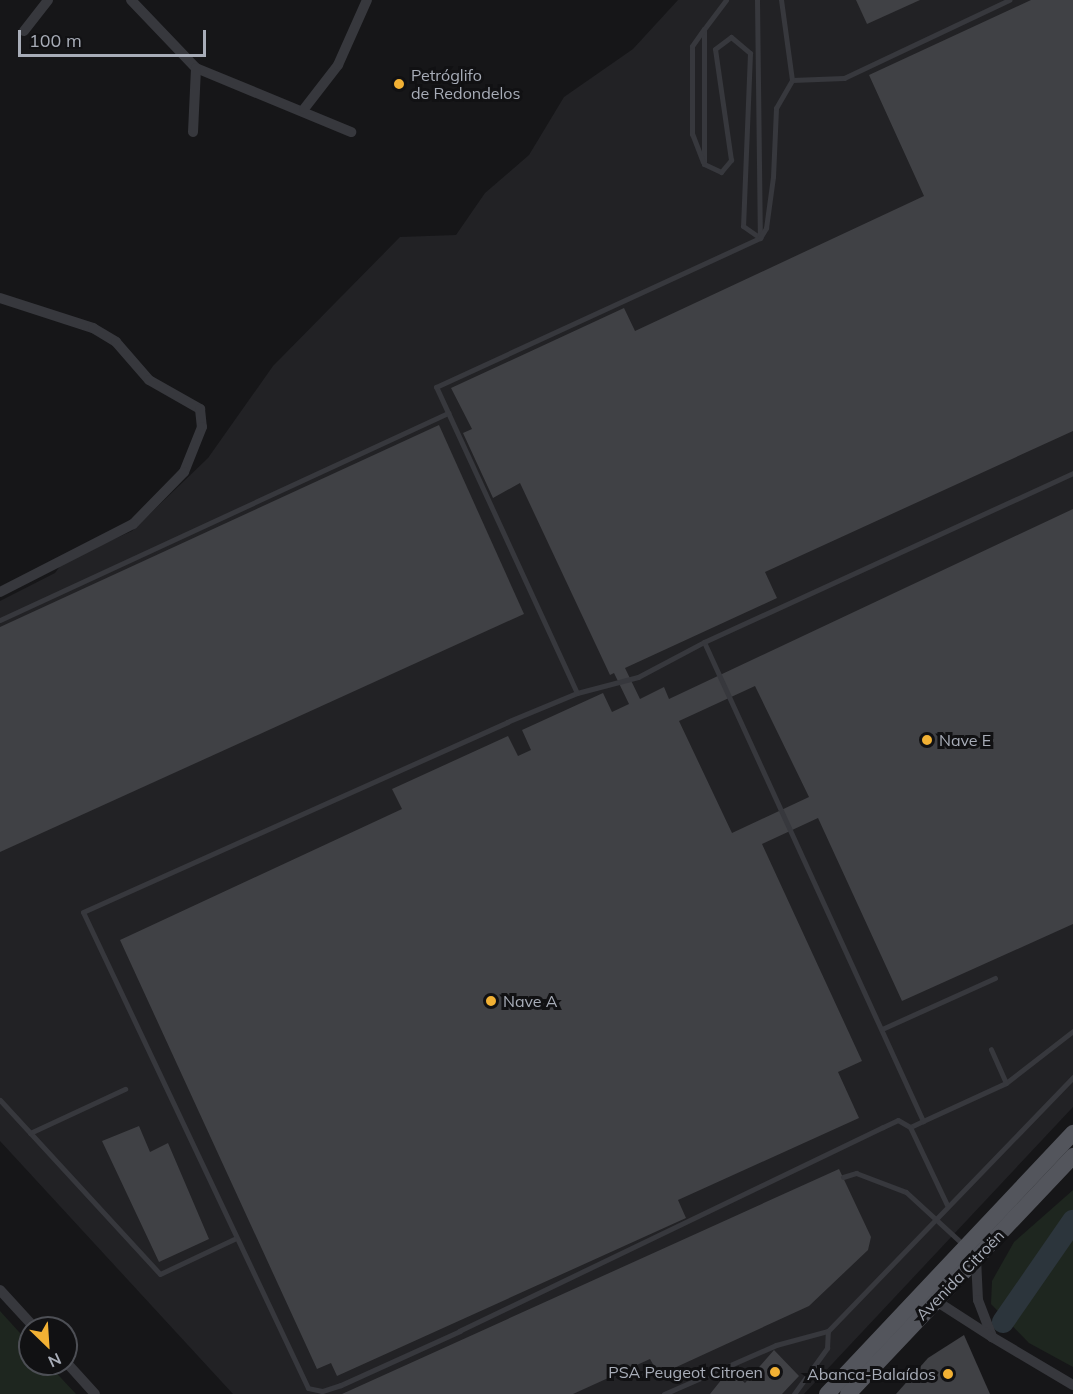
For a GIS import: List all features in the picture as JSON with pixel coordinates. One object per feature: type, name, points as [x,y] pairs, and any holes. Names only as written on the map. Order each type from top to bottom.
[{"type":"main road","name":"Avenida Citroën","points":[[827,1394],[963,1244],[1073,1133]]},
{"type":"main road","name":"Avenida Citroën","points":[[848,1394],[1073,1156]]},
{"type":"street","points":[[24,31],[48,0]]},
{"type":"street","points":[[130,0],[195,68],[304,109],[351,132]]},
{"type":"street","points":[[304,109],[338,65],[368,0]]},
{"type":"street","points":[[193,132],[195,68]]},
{"type":"street","points":[[0,298],[93,328],[116,342],[149,380],[200,409],[202,427],[184,472],[133,524],[0,592]]},
{"type":"street","points":[[976,1258],[978,1300],[992,1337]]},
{"type":"street","points":[[0,1290],[23,1316]]},
{"type":"street","points":[[921,1291],[1073,1385]]},
{"type":"street","points":[[78,1375],[95,1394]]},
{"type":"lane","points":[[726,0],[692,46],[692,134],[704,164],[721,172],[731,160],[715,49],[731,37],[750,53],[743,226],[760,238]]},
{"type":"lane","points":[[757,0],[760,238]]},
{"type":"lane","points":[[577,693],[436,387],[760,238],[766,228],[773,177],[776,108],[792,80],[781,0]]},
{"type":"lane","points":[[792,80],[844,78],[1009,0]]},
{"type":"lane","points":[[704,29],[704,164]]},
{"type":"lane","points":[[0,620],[448,413]]},
{"type":"lane","points":[[947,1205],[910,1127],[898,1120],[471,1326],[322,1391],[308,1388],[298,1372],[234,1239],[83,912],[577,693],[638,677],[704,642],[1073,473]]},
{"type":"lane","points":[[704,642],[922,1121]]},
{"type":"lane","points":[[882,1029],[995,978]]},
{"type":"lane","points":[[910,1127],[1006,1083],[1073,1031]]},
{"type":"lane","points":[[991,1049],[1006,1083]]},
{"type":"lane","points":[[664,1394],[776,1345],[828,1331],[936,1215],[1073,1077]]},
{"type":"lane","points":[[30,1133],[125,1089]]},
{"type":"lane","points":[[0,1100],[160,1274],[234,1239]]},
{"type":"lane","points":[[843,1177],[856,1173],[906,1192],[936,1215],[976,1258]]},
{"type":"lane","points":[[794,1394],[826,1348],[828,1331]]},
{"type":"shaded area","points":[[678,0],[1073,0],[1073,1107],[804,1394],[233,1394],[0,1141],[0,601],[55,573],[63,562],[132,531],[208,458],[273,366],[400,237],[456,235],[485,193],[529,155],[564,97],[633,49]]},
{"type":"shaded area","points":[[1073,1190],[1073,1367],[1029,1343],[991,1304],[992,1281],[1014,1242]]},
{"type":"shaded area","points":[[0,1311],[18,1331],[18,1376],[59,1376],[76,1394],[0,1394]]},
{"type":"building","points":[[856,0],[920,0],[867,24]]},
{"type":"building","points":[[1031,0],[1073,0],[1073,431],[765,572],[777,598],[625,668],[640,699],[664,687],[669,699],[1073,509],[1073,924],[902,1001],[818,818],[762,844],[862,1061],[838,1072],[859,1118],[678,1200],[686,1218],[337,1376],[331,1363],[317,1369],[120,940],[402,809],[392,789],[508,736],[518,756],[531,750],[522,730],[603,693],[612,712],[629,704],[614,673],[610,675],[520,483],[493,498],[463,433],[472,429],[451,388],[624,308],[635,331],[924,196],[869,75]],"holes":[[[755,686],[809,797],[732,833],[679,721]]]},
{"type":"building","points":[[439,425],[524,614],[0,852],[0,627]]},
{"type":"building","points":[[139,1126],[150,1152],[168,1143],[209,1239],[159,1262],[102,1141]]},
{"type":"building","points":[[839,1169],[871,1237],[868,1250],[809,1306],[659,1375],[650,1359],[573,1394],[342,1394]]},
{"type":"building","name":"Abanca-Balaídos","points":[[964,1335],[990,1394],[896,1394],[928,1358]]},
{"type":"building","name":"PSA Peugeot Citroen","points":[[774,1350],[799,1376],[782,1394],[710,1394],[730,1369],[745,1383]]},
{"type":"waterway","points":[[1003,1322],[1073,1221]]},
{"type":"place","name":"Petróglifo de Redondelos","points":[[399,84]]},
{"type":"place","name":"Nave E","points":[[927,740]]},
{"type":"place","name":"Nave A","points":[[491,1001]]},
{"type":"place","name":"PSA Peugeot Citroen","points":[[775,1372]]},
{"type":"place","name":"Abanca-Balaídos","points":[[948,1374]]}]
